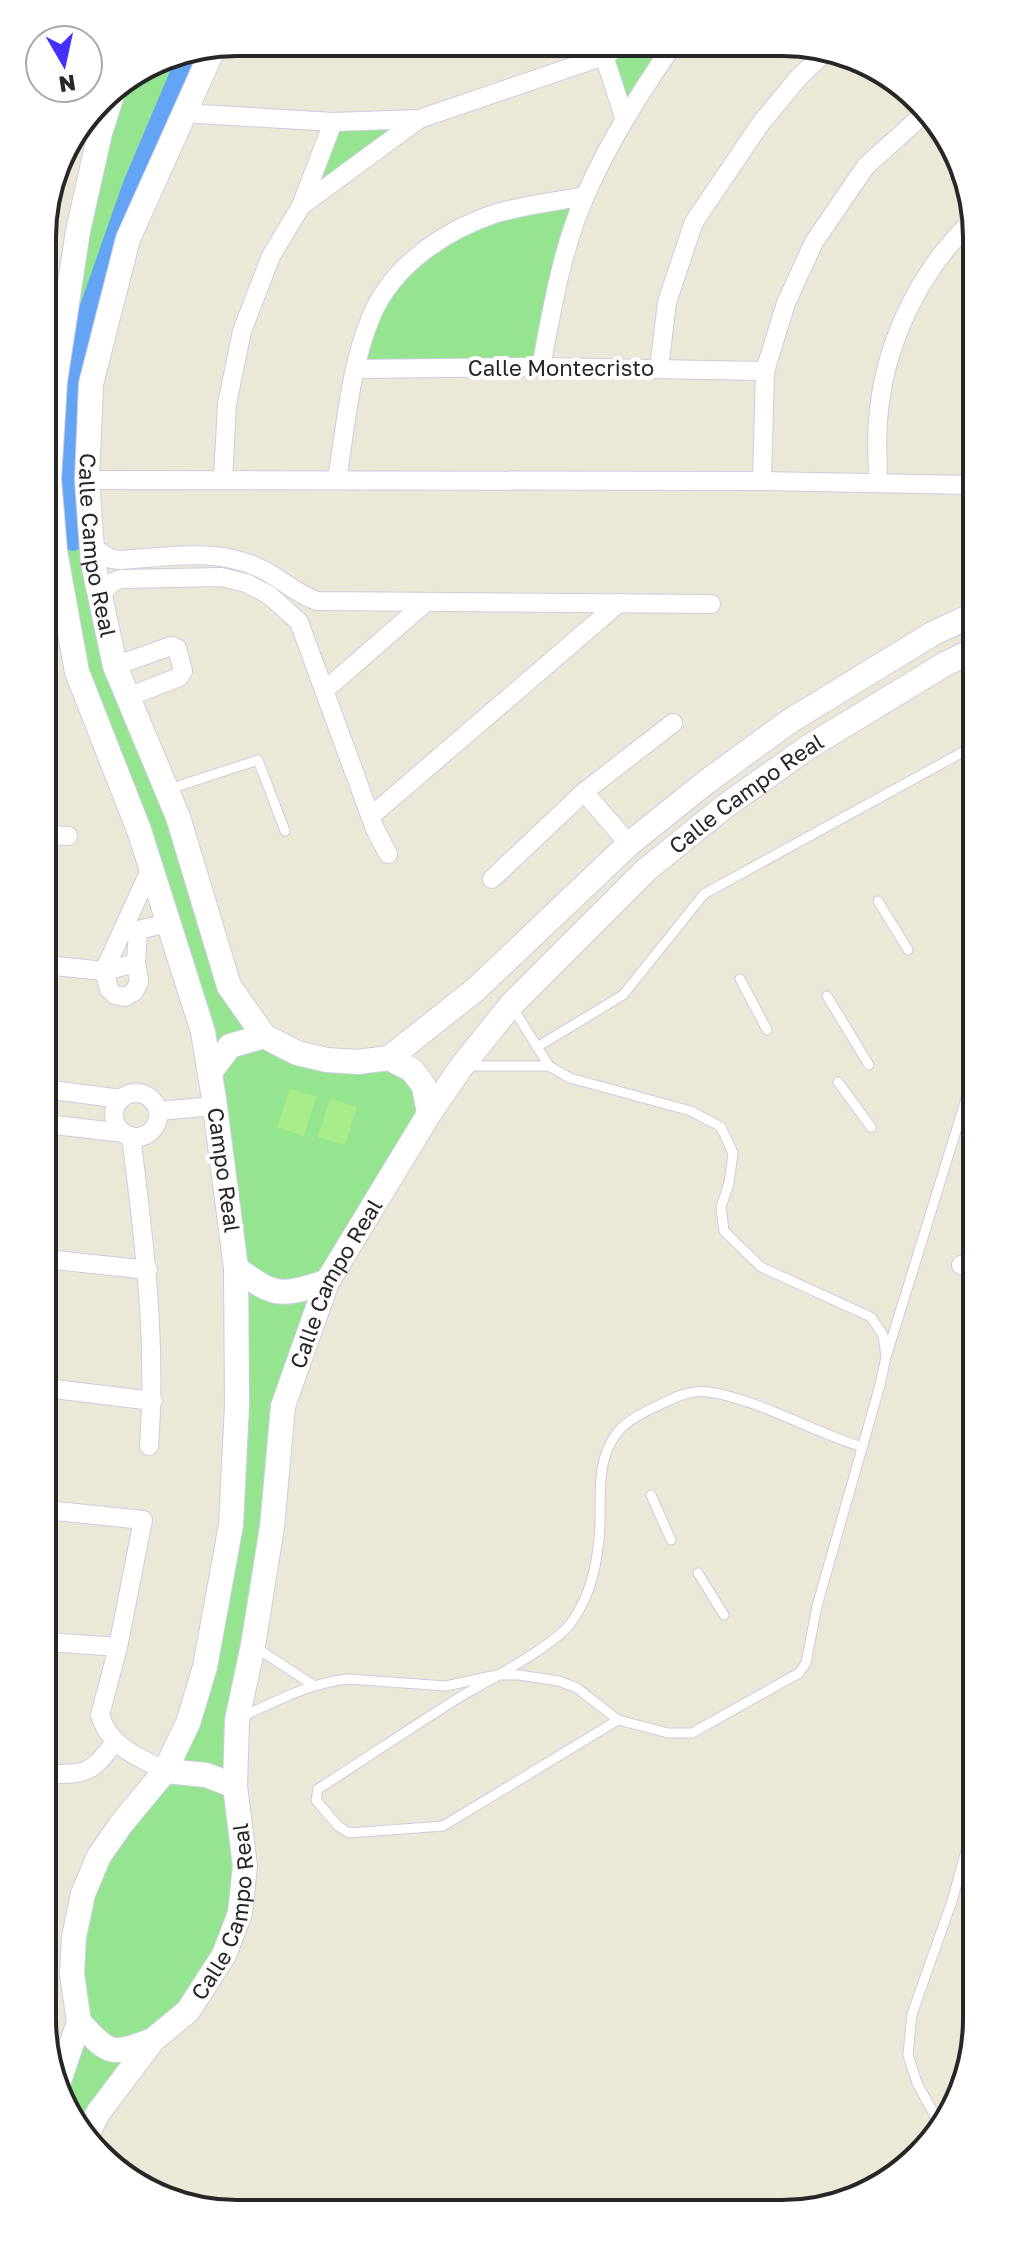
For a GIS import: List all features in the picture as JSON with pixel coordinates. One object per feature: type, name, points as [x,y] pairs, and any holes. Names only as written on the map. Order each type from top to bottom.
[{"type":"street","points":[[183,113],[333,122],[419,119],[604,56],[624,117]]},
{"type":"street","points":[[541,367],[557,282],[585,196],[624,117],[666,56]]},
{"type":"street","name":"Calle Campo Real","points":[[209,58],[128,239],[91,384],[87,480],[91,546],[115,666],[178,817],[229,986],[264,1036]]},
{"type":"street","points":[[659,368],[667,302],[694,222],[761,123],[818,59]]},
{"type":"street","name":"Calle Campo Real","points":[[56,374],[78,231],[107,111]]},
{"type":"street","points":[[301,206],[419,119]]},
{"type":"street","points":[[762,481],[765,371],[786,303],[814,242],[866,166],[919,119]]},
{"type":"street","points":[[223,479],[227,404],[242,331],[271,256],[301,206],[333,122]]},
{"type":"street","points":[[337,479],[356,369],[371,316],[392,282],[418,256],[455,229],[497,213],[585,196]]},
{"type":"street","points":[[878,483],[878,420],[893,342],[922,280],[963,232]]},
{"type":"street","name":"Calle Montecristo","points":[[356,369],[541,367],[765,371]]},
{"type":"street","points":[[87,480],[762,481],[963,485]]},
{"type":"street","points":[[91,546],[111,559],[171,567],[246,583],[269,595],[299,622],[388,854]]},
{"type":"street","points":[[100,596],[113,582],[121,579],[223,556],[255,565],[282,579],[302,596],[317,601],[711,604]]},
{"type":"street","points":[[207,577],[208,557]]},
{"type":"street","name":"Calle Campo Real","points":[[56,569],[77,672],[151,868],[203,1032],[210,1072]]},
{"type":"street","points":[[299,622],[317,601]]},
{"type":"street","points":[[325,690],[425,603]]},
{"type":"street","points":[[371,816],[619,603]]},
{"type":"street","name":"Calle Campo Real","points":[[389,1058],[475,990],[629,844],[705,783],[790,721],[932,634],[963,619]]},
{"type":"street","points":[[115,666],[171,646],[177,648],[183,671],[179,677],[128,697]]},
{"type":"street","name":"Calle Campo Real","points":[[91,2126],[153,2040],[188,2011],[224,1955],[240,1913],[245,1866],[235,1786],[237,1720],[272,1527],[283,1406],[327,1282],[429,1114],[462,1066],[511,1005],[646,870],[724,807],[807,748],[963,655]]},
{"type":"street","points":[[492,879],[584,792],[673,723]]},
{"type":"street","points":[[584,792],[629,844]]},
{"type":"street","points":[[56,835],[68,836]]},
{"type":"street","points":[[131,929],[139,982],[134,992],[125,997],[115,995],[109,989],[104,971],[131,929],[151,868]]},
{"type":"street","points":[[131,929],[169,923]]},
{"type":"street","points":[[56,966],[104,971],[136,963]]},
{"type":"street","points":[[210,1072],[230,1046],[264,1036],[297,1053],[327,1060],[358,1062],[389,1058],[412,1070],[424,1086],[429,1114]]},
{"type":"street","name":"Campo Real","points":[[210,1072],[236,1268]]},
{"type":"street","points":[[56,1090],[121,1099]]},
{"type":"street","points":[[56,1125],[127,1135],[139,1137],[153,1130],[158,1111],[155,1102],[142,1093],[127,1094],[114,1113],[118,1128],[127,1135],[148,1270],[153,1401],[149,1446]]},
{"type":"street","points":[[158,1111],[215,1106]]},
{"type":"street","points":[[56,1260],[148,1270]]},
{"type":"street","points":[[236,1268],[262,1288],[277,1293],[293,1292],[327,1282]]},
{"type":"street","points":[[63,2069],[79,2022],[72,1974],[74,1937],[83,1894],[99,1856],[165,1771],[188,1723],[205,1667],[231,1525],[237,1405],[236,1268]]},
{"type":"street","points":[[56,1389],[153,1401]]},
{"type":"street","points":[[56,1511],[143,1520],[118,1647],[100,1715],[114,1743],[165,1771],[206,1775],[235,1786]]},
{"type":"street","points":[[56,1643],[118,1647]]},
{"type":"street","points":[[56,1774],[85,1772],[98,1764],[114,1743]]},
{"type":"street","points":[[79,2022],[107,2049],[121,2052],[153,2040]]},
{"type":"lane","points":[[537,1047],[623,995],[704,894],[963,752]]},
{"type":"lane","points":[[166,790],[258,760],[285,831]]},
{"type":"lane","points":[[878,901],[908,950]]},
{"type":"lane","points":[[740,979],[767,1030]]},
{"type":"lane","points":[[827,996],[869,1065]]},
{"type":"lane","points":[[511,1005],[549,1066],[570,1078],[691,1111],[721,1127],[733,1153],[729,1183],[721,1207],[724,1231],[761,1267],[871,1317],[883,1335],[886,1357]]},
{"type":"lane","points":[[462,1066],[549,1066]]},
{"type":"lane","points":[[838,1082],[871,1127]]},
{"type":"lane","points":[[237,1720],[313,1685],[348,1679],[446,1686],[497,1675],[519,1675],[559,1681],[577,1688],[618,1720],[668,1733],[692,1733],[804,1669],[817,1606],[886,1357],[963,1108]]},
{"type":"lane","points":[[618,1720],[443,1826],[349,1833],[338,1826],[316,1800],[318,1789],[497,1675],[569,1625],[588,1593],[596,1564],[600,1525],[599,1478],[611,1442],[630,1420],[669,1400],[689,1393],[707,1392],[785,1414],[840,1440],[863,1447]]},
{"type":"lane","points":[[651,1495],[671,1540]]},
{"type":"lane","points":[[698,1573],[724,1615]]},
{"type":"lane","points":[[253,1645],[313,1685]]},
{"type":"lane","points":[[934,2115],[917,2083],[908,2055],[912,2014],[963,1862]]},
{"type":"green space","points":[[604,56],[666,56],[624,117]]},
{"type":"green space","points":[[209,58],[166,149],[91,384],[93,563],[229,986],[264,1036],[412,1070],[429,1114],[327,1282],[283,1406],[237,1720],[245,1866],[224,1955],[92,2128],[80,2109],[63,2069],[79,2022],[83,1894],[165,1771],[205,1667],[237,1405],[214,1099],[56,569],[56,376],[111,108],[147,80],[190,62]]},
{"type":"green space","points":[[419,119],[301,206],[333,122]]},
{"type":"green space","points":[[585,196],[541,367],[356,369],[392,282],[455,229]]},
{"type":"green space","points":[[290,1089],[316,1097],[304,1136],[277,1127]]},
{"type":"green space","points":[[330,1099],[357,1107],[345,1145],[318,1137]]},
{"type":"waterway","points":[[73,542],[68,475],[70,395],[85,318],[132,184],[183,65]]}]
